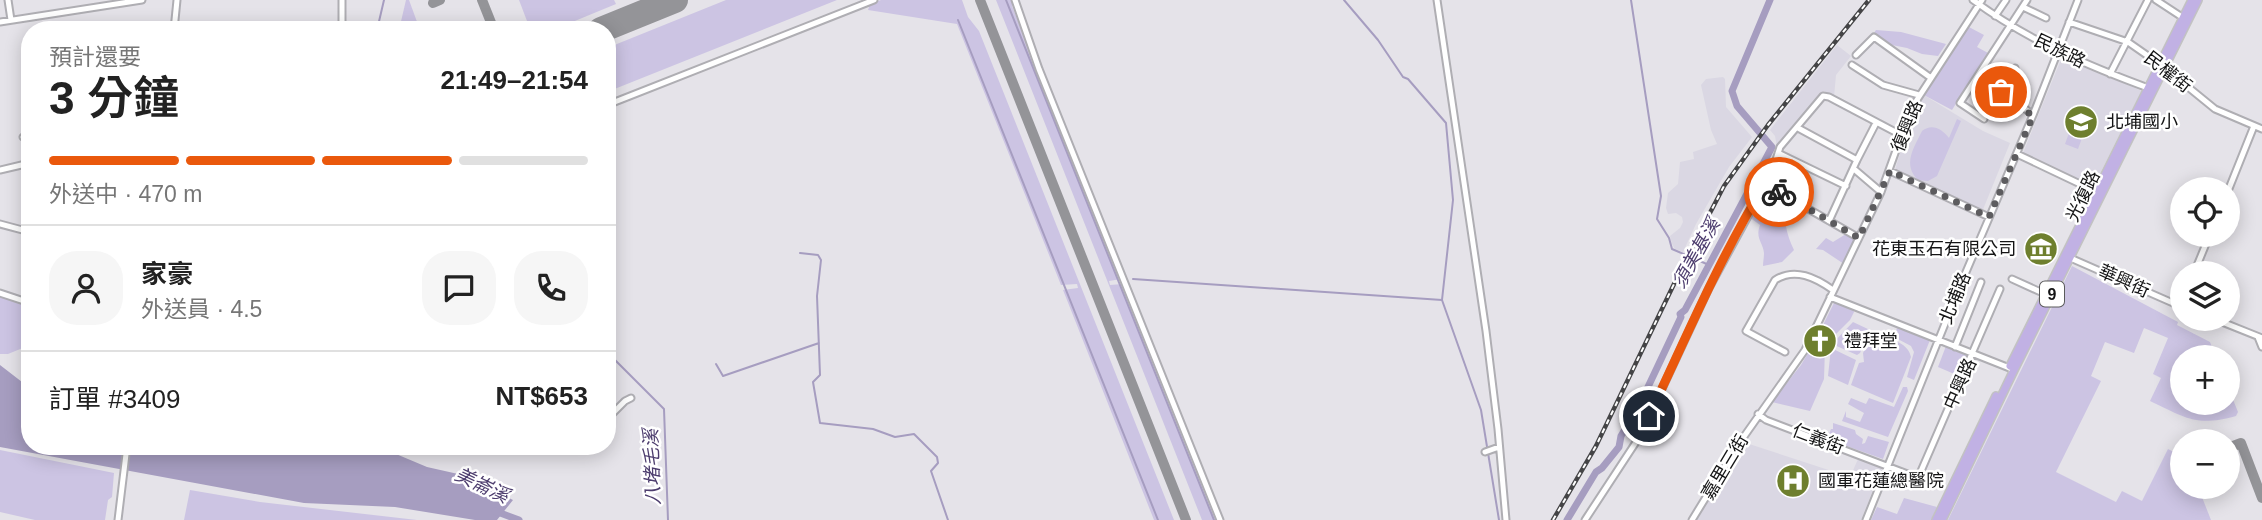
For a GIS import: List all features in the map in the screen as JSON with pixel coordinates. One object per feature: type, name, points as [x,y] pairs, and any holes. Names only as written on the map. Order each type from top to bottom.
[{"type":"main road","name":"光復路","points":[[2186,19],[2192,0]]},
{"type":"main road","name":"光復路","points":[[1936,520],[2186,19],[2198,0]]},
{"type":"main road","name":"光復路","points":[[1942,520],[2045,294],[2068,256]]},
{"type":"street","points":[[8,0],[11,20]]},
{"type":"street","points":[[0,22],[142,0]]},
{"type":"street","points":[[175,21],[177,0]]},
{"type":"street","points":[[342,0],[342,21]]},
{"type":"street","points":[[616,101],[874,0]]},
{"type":"street","points":[[1015,0],[1048,94],[1220,520]]},
{"type":"street","points":[[1437,0],[1486,331],[1506,520]]},
{"type":"street","name":"民族路","points":[[1973,0],[1980,2],[2011,27],[2058,52],[2152,89]]},
{"type":"street","points":[[1995,16],[2006,0]]},
{"type":"street","points":[[1984,119],[1960,103],[2027,0]]},
{"type":"street","name":"北埔路","points":[[1866,520],[1938,340],[2033,116],[2078,0]]},
{"type":"street","points":[[2110,74],[2148,0]]},
{"type":"street","points":[[2155,0],[2186,19]]},
{"type":"street","name":"復興路","points":[[1830,297],[1881,192],[1919,94],[1980,2]]},
{"type":"street","points":[[2023,7],[2046,18]]},
{"type":"street","name":"民權街","points":[[2069,22],[2128,42],[2215,109],[2262,130]]},
{"type":"street","points":[[1856,55],[1874,37],[1931,78]]},
{"type":"street","points":[[1852,65],[1883,85],[1919,94]]},
{"type":"street","points":[[2001,92],[2015,68]]},
{"type":"street","points":[[1980,74],[2033,116]]},
{"type":"street","points":[[1585,520],[1640,436],[1709,288],[1765,184],[1780,147],[1823,96],[1901,135]]},
{"type":"street","points":[[1829,221],[1876,122]]},
{"type":"street","points":[[2234,177],[2254,126]]},
{"type":"street","points":[[1798,128],[1857,160]]},
{"type":"street","points":[[1778,153],[1846,186]]},
{"type":"street","points":[[2017,153],[2099,193]]},
{"type":"street","points":[[0,170],[21,165]]},
{"type":"street","points":[[1853,169],[1881,192]]},
{"type":"street","points":[[1890,171],[1989,217]]},
{"type":"street","points":[[1765,184],[1859,238]]},
{"type":"street","points":[[0,224],[21,230]]},
{"type":"street","name":"華興街","points":[[2068,256],[2170,300]]},
{"type":"street","points":[[1785,352],[1746,331],[1775,281],[1782,277],[1810,275],[1833,290]]},
{"type":"street","points":[[2012,279],[2045,294]]},
{"type":"street","points":[[1955,347],[1981,282]]},
{"type":"street","name":"中興路","points":[[1918,478],[2000,289]]},
{"type":"street","points":[[0,293],[21,300]]},
{"type":"street","points":[[1830,297],[2011,369]]},
{"type":"street","name":"嘉里三街","points":[[1692,520],[1758,414],[1805,350],[1830,297]]},
{"type":"street","points":[[2240,329],[2260,337],[2262,347]]},
{"type":"street","points":[[616,410],[631,398]]},
{"type":"street","name":"仁義街","points":[[1758,414],[1777,424],[1918,478]]},
{"type":"street","points":[[1485,452],[1499,447]]},
{"type":"street","points":[[118,520],[126,455]]},
{"type":"shaded area","points":[[406,0],[409,0],[417,21],[401,21]]},
{"type":"shaded area","points":[[519,0],[614,0],[616,4],[575,21],[527,21]]},
{"type":"shaded area","points":[[726,0],[837,0],[616,88],[616,44]]},
{"type":"shaded area","points":[[881,0],[962,0],[968,17],[979,31],[1174,520],[1154,520],[1063,290],[1078,288],[1077,284],[1061,285],[957,24],[868,10],[870,4]]},
{"type":"shaded area","points":[[996,0],[1012,0],[1012,6],[1121,279],[1109,281],[1110,285],[1123,284],[1217,520],[1202,520]]},
{"type":"shaded area","points":[[1967,26],[1984,35],[1977,47],[1988,53],[1952,110],[1922,94]]},
{"type":"shaded area","points":[[1876,30],[1901,32],[1946,44],[1938,56],[1922,54],[1887,44],[1874,33]]},
{"type":"shaded area","points":[[1837,45],[1851,56],[1836,75],[1834,97],[1824,91],[1777,147],[1775,136],[1770,130]]},
{"type":"shaded area","name":"北埔國小","points":[[2062,57],[2142,91],[2093,187],[2023,153]]},
{"type":"shaded area","points":[[1723,77],[1726,107],[1752,137],[1729,167],[1683,252],[1675,249],[1672,244],[1670,236],[1683,222],[1682,217],[1676,213],[1668,214],[1668,193],[1678,184],[1680,162],[1694,159],[1693,152],[1717,144],[1711,130],[1701,85],[1706,79]]},
{"type":"shaded area","points":[[1922,94],[1983,131],[2010,143],[1982,212],[1895,170],[1912,113]]},
{"type":"shaded area","points":[[1957,119],[1961,121],[1937,176],[1928,181],[1918,180],[1913,174],[1910,162],[1922,131],[1929,127],[1937,128],[1949,138]]},
{"type":"shaded area","points":[[2073,122],[2086,127],[2078,149],[2065,144]]},
{"type":"shaded area","points":[[1763,192],[1768,193],[1763,203],[1778,201],[1788,207],[1786,223],[1794,250],[1782,262],[1763,266],[1764,253],[1758,234],[1760,225],[1749,217]]},
{"type":"shaded area","points":[[1846,234],[1855,239],[1844,264],[1823,250],[1816,249],[1826,238],[1833,242]]},
{"type":"shaded area","points":[[2072,266],[2170,318],[2170,331],[2189,331],[2210,342],[2211,345],[2170,345],[2170,410],[2150,401],[2161,378],[2153,374],[2168,338],[2144,328],[2134,353],[2105,342],[2091,376],[2101,381],[2056,472],[2116,502],[2122,491],[2142,501],[2168,449],[2170,499],[2203,499],[2211,520],[1948,520]]},
{"type":"shaded area","points":[[0,297],[21,303],[21,349],[0,354]]},
{"type":"shaded area","points":[[1835,301],[1854,312],[1850,320],[1831,339],[1818,335]]},
{"type":"shaded area","points":[[1853,322],[1870,330],[1857,355],[1832,344]]},
{"type":"shaded area","points":[[1897,328],[1930,340],[1914,380],[1907,377],[1914,352],[1911,346],[1894,337]]},
{"type":"shaded area","points":[[1873,333],[1906,347],[1911,357],[1893,403],[1851,385],[1859,363],[1864,362],[1863,353]]},
{"type":"shaded area","points":[[1814,343],[1825,348],[1824,379],[1810,411],[1772,402],[1801,365]]},
{"type":"shaded area","points":[[1946,346],[1966,353],[1959,376],[1938,367]]},
{"type":"shaded area","points":[[1831,348],[1856,360],[1848,385],[1828,376]]},
{"type":"shaded area","points":[[1903,387],[1907,387],[1908,391],[1888,437],[1842,421],[1846,411],[1846,417],[1860,422],[1864,413],[1848,404],[1851,398],[1866,404],[1869,398],[1894,407]]},
{"type":"shaded area","points":[[2180,415],[2236,415],[2211,421]]},
{"type":"shaded area","points":[[1833,423],[1855,430],[1863,439],[1862,444],[1868,436],[1889,442],[1883,459],[1827,439],[1833,429]]},
{"type":"shaded area","name":"國軍花蓮總醫院","points":[[1743,442],[1850,477],[1859,457],[1882,465],[1861,520],[1697,520]]},
{"type":"shaded area","points":[[0,450],[114,473],[112,497],[108,500],[105,520],[35,520],[0,512]]},
{"type":"shaded area","points":[[190,490],[260,502],[417,520],[184,520]]},
{"type":"shaded area","points":[[1904,498],[1937,507],[1931,520],[1871,520],[1877,507],[1897,514]]},
{"type":"water","points":[[0,365],[21,381],[21,451],[0,447]]},
{"type":"water","points":[[43,455],[398,455],[427,467],[467,476],[513,500],[497,520],[475,520],[395,507],[304,503]]},
{"type":"waterway","name":"八堵毛溪","points":[[379,21],[384,0]]},
{"type":"waterway","points":[[1006,0],[1214,520]]},
{"type":"waterway","points":[[1344,0],[1378,40],[1403,77],[1408,79],[1446,123],[1453,200],[1442,300],[1481,410],[1499,520]]},
{"type":"waterway","points":[[1631,0],[1661,196],[1657,219],[1669,238],[1672,249],[1709,265]]},
{"type":"waterway","name":"須美基溪","points":[[1567,520],[1596,472],[1619,447],[1621,436],[1639,406],[1681,317],[1680,314],[1685,310],[1772,147],[1737,106],[1732,91],[1770,0]]},
{"type":"waterway","points":[[958,20],[1158,520]]},
{"type":"waterway","points":[[800,253],[818,255],[821,260],[817,296],[820,375],[813,382],[820,423],[873,429],[895,437],[914,434],[937,457],[938,463],[931,471],[948,520]]},
{"type":"waterway","points":[[1133,279],[1442,300]]},
{"type":"waterway","points":[[716,364],[723,376],[819,343]]},
{"type":"waterway","name":"八堵毛溪","points":[[616,361],[664,409],[668,520]]},
{"type":"waterway","name":"美崙溪","points":[[495,511],[519,520]]},
{"type":"taxiway","points":[[433,3],[440,0]]},
{"type":"taxiway","points":[[482,0],[490,21]]},
{"type":"taxiway","points":[[980,0],[1186,520]]},
{"type":"taxiway","points":[[2240,443],[2262,498]]},
{"type":"runway","points":[[616,24],[675,0]]},
{"type":"railway","points":[[1553,520],[1596,446],[1724,186],[1768,125],[1869,0]]},
{"type":"way so far","points":[[1779,192],[1859,238],[1890,171],[1989,217],[2033,116],[2001,92]]},
{"type":"place","name":"北埔國小","points":[[2081,122]]},
{"type":"place","name":"花東玉石有限公司","points":[[2041,249]]},
{"type":"place","name":"禮拜堂","points":[[1820,341]]},
{"type":"place","name":"國軍花蓮總醫院","points":[[1793,481]]},
{"type":"route","points":[[1649,416],[1709,288],[1765,184],[1779,192]]}]
